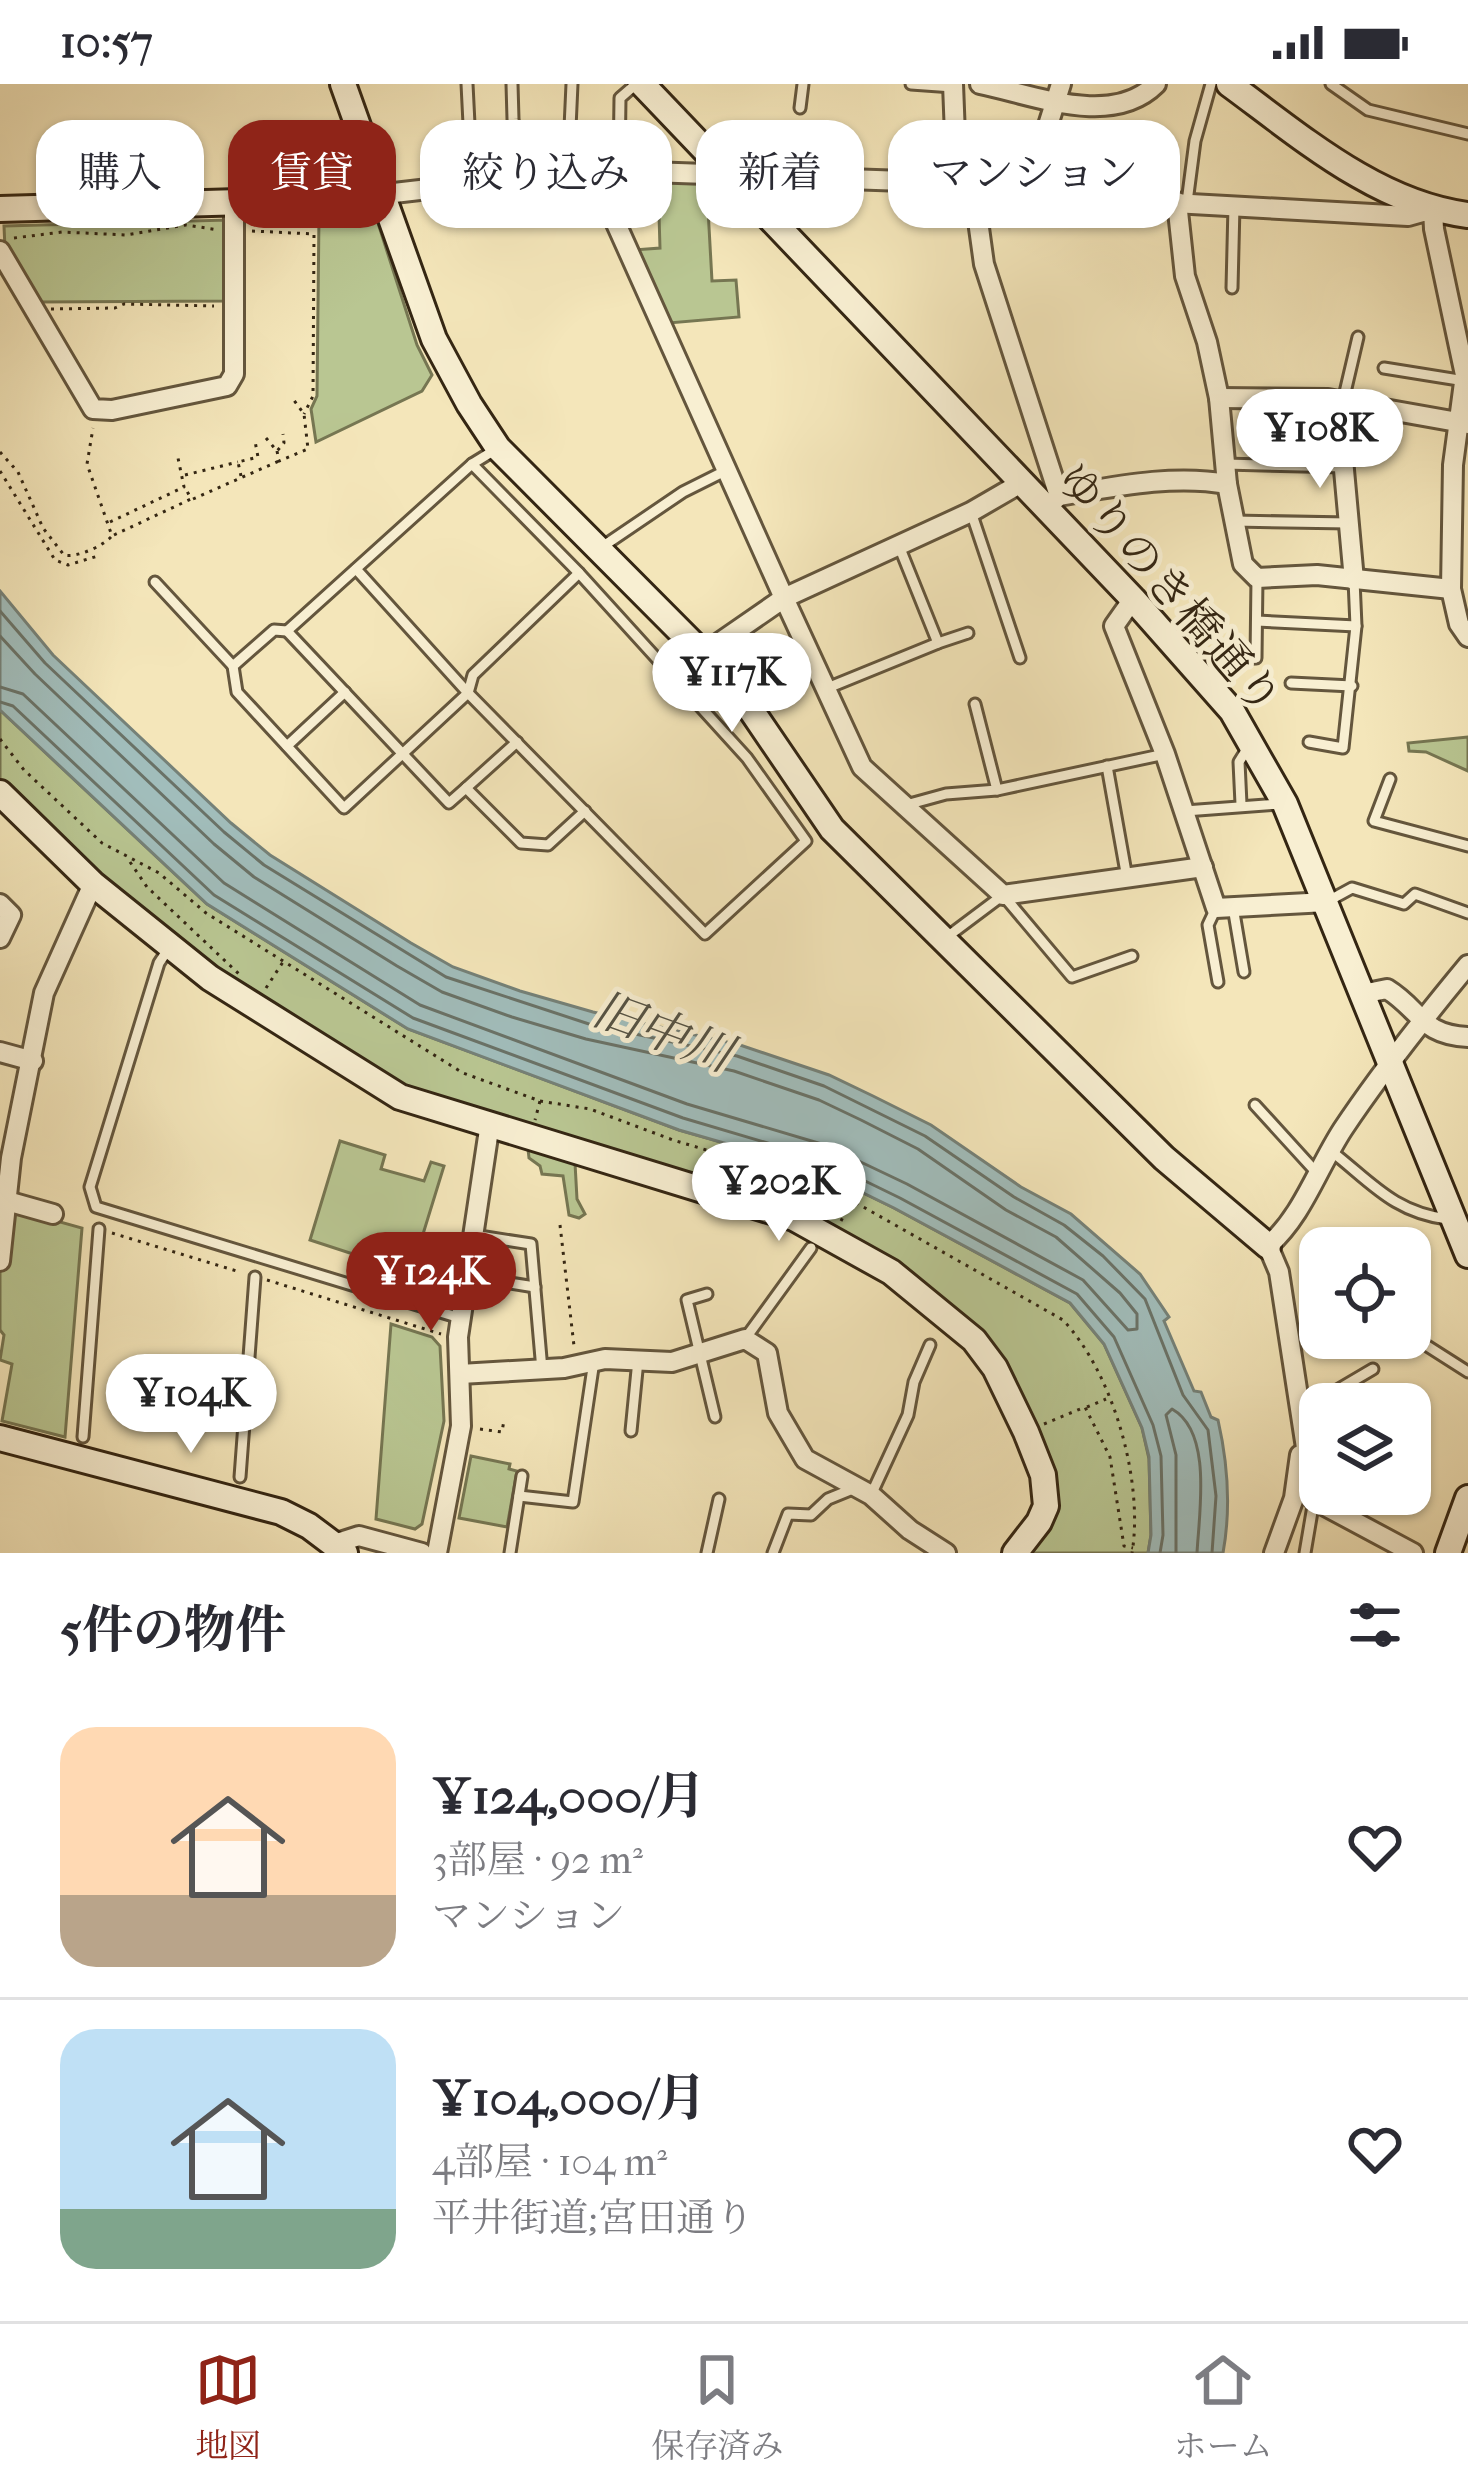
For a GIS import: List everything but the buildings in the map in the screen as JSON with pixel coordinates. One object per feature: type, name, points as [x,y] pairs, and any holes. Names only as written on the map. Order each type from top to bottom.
[{"type":"street","points":[[344,84],[356,120]]},
{"type":"street","name":"ゆりのき橋通り","points":[[639,84],[696,142]]},
{"type":"street","points":[[980,84],[1058,92],[1099,108],[1139,100],[1146,88]]},
{"type":"street","points":[[1229,84],[1366,178],[1433,209],[1468,215]]},
{"type":"street","points":[[953,86],[957,120]]},
{"type":"street","points":[[0,208],[228,202]]},
{"type":"street","points":[[1433,209],[1408,216],[1182,203],[1185,276],[1219,398],[1226,474],[1243,564],[1257,578],[1317,575],[1451,589]]},
{"type":"street","points":[[1433,209],[1464,346],[1459,546],[1451,589],[1459,624],[1468,638]]},
{"type":"street","points":[[393,228],[434,339],[498,448],[703,654],[749,707],[832,829],[1164,1158],[1268,1246],[1280,1272],[1299,1405]]},
{"type":"street","points":[[618,228],[862,767],[1003,895],[1203,867]]},
{"type":"street","name":"ゆりのき橋通り","points":[[779,228],[1021,483],[1052,502],[1210,683],[1252,741],[1285,804],[1390,1064],[1457,1211],[1468,1255]]},
{"type":"street","points":[[975,228],[1052,502],[1134,483],[1207,480],[1226,474]]},
{"type":"street","points":[[0,251],[93,409],[112,410],[227,386],[234,374],[234,230]]},
{"type":"street","points":[[1219,398],[1343,401],[1463,424]]},
{"type":"street","points":[[1343,401],[1354,580]]},
{"type":"street","points":[[703,654],[784,598],[970,512],[1021,483]]},
{"type":"street","points":[[1133,599],[1114,626],[1203,867],[1224,907],[1327,902]]},
{"type":"street","points":[[0,793],[93,884],[210,978],[400,1096],[794,1218],[891,1271],[974,1340],[995,1368],[1026,1432],[1043,1475],[1046,1506],[1015,1553]]},
{"type":"street","points":[[0,1261],[10,1158],[44,993],[93,884]]},
{"type":"street","points":[[0,904],[11,915],[0,938]]},
{"type":"street","points":[[1268,1246],[1288,1228],[1331,1151],[1390,1064],[1468,965]]},
{"type":"street","points":[[1363,994],[1387,989],[1403,999],[1420,1022],[1445,1036],[1468,1037]]},
{"type":"street","points":[[0,1052],[33,1061]]},
{"type":"street","points":[[437,1553],[461,1426],[460,1318],[490,1123]]},
{"type":"street","points":[[7,1201],[53,1214]]},
{"type":"street","points":[[460,1374],[542,1370],[584,1361],[672,1362],[745,1339],[767,1353],[778,1413],[805,1459],[863,1491],[946,1553]]},
{"type":"street","points":[[0,1438],[82,1448],[237,1488],[339,1549],[358,1536],[422,1553]]},
{"type":"street","points":[[1274,1553],[1294,1498],[1299,1460]]},
{"type":"street","points":[[1448,1553],[1468,1501]]},
{"type":"street","points":[[1342,1515],[1413,1553]]},
{"type":"lane","points":[[467,84],[469,120]]},
{"type":"lane","points":[[512,84],[513,120]]},
{"type":"lane","points":[[570,120],[572,84]]},
{"type":"lane","points":[[620,120],[620,98],[639,84]]},
{"type":"lane","points":[[800,108],[803,84]]},
{"type":"lane","points":[[911,84],[953,86]]},
{"type":"lane","points":[[1182,203],[1211,84]]},
{"type":"lane","points":[[1331,84],[1369,110],[1468,134]]},
{"type":"lane","points":[[1232,288],[1234,206]]},
{"type":"lane","points":[[1343,401],[1358,337]]},
{"type":"lane","points":[[1384,368],[1465,381]]},
{"type":"lane","points":[[287,631],[472,464],[498,448]]},
{"type":"lane","points":[[356,569],[468,693],[705,934],[806,841],[747,758],[579,573],[472,464]]},
{"type":"lane","points":[[1226,474],[1345,467]]},
{"type":"lane","points":[[598,549],[682,492],[728,470]]},
{"type":"lane","points":[[970,512],[1020,658]]},
{"type":"lane","points":[[1234,521],[1351,523]]},
{"type":"lane","points":[[898,546],[938,643]]},
{"type":"lane","points":[[155,582],[233,666],[237,692],[344,808],[468,693],[473,675],[579,573]]},
{"type":"lane","points":[[1234,659],[1256,658],[1257,578]]},
{"type":"lane","points":[[1309,742],[1343,748],[1356,626],[1354,580]]},
{"type":"lane","points":[[1256,621],[1356,626]]},
{"type":"lane","points":[[233,666],[274,630],[287,631],[449,803],[517,742]]},
{"type":"lane","points":[[825,689],[968,633]]},
{"type":"lane","points":[[1291,683],[1352,686]]},
{"type":"lane","points":[[287,746],[345,692]]},
{"type":"lane","points":[[975,704],[997,790]]},
{"type":"lane","points":[[1241,804],[1239,762],[1252,741]]},
{"type":"lane","points":[[904,805],[1165,754]]},
{"type":"lane","points":[[1107,766],[1127,878]]},
{"type":"lane","points":[[1390,779],[1374,821],[1468,846]]},
{"type":"lane","points":[[466,788],[521,843],[548,845],[584,811]]},
{"type":"lane","points":[[777,801],[806,790]]},
{"type":"lane","points":[[1185,811],[1285,804]]},
{"type":"lane","points":[[1327,902],[1352,888],[1404,904],[1415,894],[1468,913]]},
{"type":"lane","points":[[942,941],[1003,895],[1072,977],[1132,956]]},
{"type":"lane","points":[[1224,907],[1244,972]]},
{"type":"lane","points":[[1218,982],[1208,925],[1224,907]]},
{"type":"lane","points":[[170,946],[160,963],[90,1187],[97,1207],[460,1318]]},
{"type":"lane","points":[[1255,1106],[1318,1174]]},
{"type":"lane","points":[[1331,1151],[1391,1202],[1427,1216],[1457,1211]]},
{"type":"lane","points":[[82,1448],[99,1229]]},
{"type":"lane","points":[[473,1234],[531,1244],[542,1370]]},
{"type":"lane","points":[[745,1339],[811,1249]]},
{"type":"lane","points":[[466,1276],[535,1287]]},
{"type":"lane","points":[[237,1488],[255,1277]]},
{"type":"lane","points":[[707,1294],[687,1300],[716,1417]]},
{"type":"lane","points":[[773,1553],[788,1514],[811,1515],[828,1498],[863,1491],[908,1414],[914,1382],[930,1345]]},
{"type":"lane","points":[[1431,1348],[1468,1372]]},
{"type":"lane","points":[[631,1431],[638,1360]]},
{"type":"lane","points":[[519,1496],[573,1502],[584,1361]]},
{"type":"lane","points":[[1349,1383],[1373,1369]]},
{"type":"lane","points":[[510,1553],[522,1476]]},
{"type":"lane","points":[[707,1553],[719,1499]]},
{"type":"lane","points":[[1305,1553],[1311,1515]]},
{"type":"path","points":[[0,239],[62,232],[126,235],[186,225],[314,234],[313,396],[304,414]]},
{"type":"path","points":[[36,314],[56,308],[124,304],[234,306]]},
{"type":"path","points":[[0,452],[18,472],[43,528],[64,555],[76,556],[308,448],[304,414],[293,399]]},
{"type":"path","points":[[94,423],[87,464],[112,536]]},
{"type":"path","points":[[277,451],[284,443],[283,434]]},
{"type":"path","points":[[266,438],[279,461]]},
{"type":"path","points":[[183,476],[258,457],[255,441]]},
{"type":"path","points":[[178,458],[191,500]]},
{"type":"path","points":[[238,462],[242,477]]},
{"type":"path","points":[[0,471],[55,560],[68,566],[98,556]]},
{"type":"path","points":[[108,523],[184,487]]},
{"type":"path","points":[[0,739],[24,770],[102,843],[159,873],[206,914],[464,1073],[540,1101],[538,1110]]},
{"type":"path","points":[[129,861],[147,887],[240,971],[238,984]]},
{"type":"path","points":[[269,983],[283,962]]},
{"type":"path","points":[[840,1222],[851,1200]]},
{"type":"path","points":[[560,1225],[584,1361]]},
{"type":"path","points":[[1026,1432],[1109,1398]]},
{"type":"path","points":[[1085,1407],[1110,1457],[1124,1546],[1133,1548]]},
{"type":"path","points":[[471,1428],[502,1432],[504,1420]]},
{"type":"green space","points":[[672,181],[696,182],[696,228],[709,228],[712,281],[736,280],[739,317],[669,323],[633,250],[660,248],[659,228],[672,228]]},
{"type":"green space","points":[[228,220],[227,301],[37,302],[5,248],[4,226],[204,228],[204,221]]},
{"type":"green space","points":[[319,228],[380,228],[417,345],[432,375],[422,391],[316,442],[311,409],[317,396]]},
{"type":"green space","points":[[0,710],[207,904],[408,1029],[679,1130],[814,1169],[1070,1303],[1104,1344],[1142,1428],[1149,1459],[1148,1553],[1027,1553],[1048,1528],[1017,1391],[866,1246],[402,1086],[162,931],[0,781]]},
{"type":"green space","points":[[1468,737],[1468,771],[1426,752],[1409,751],[1408,743]]},
{"type":"green space","points":[[340,1141],[385,1155],[381,1169],[424,1181],[431,1162],[444,1166],[411,1273],[310,1240]]},
{"type":"green space","points":[[534,1145],[575,1163],[577,1199],[585,1214],[579,1218],[569,1215],[563,1176],[542,1174],[529,1158],[528,1149]]},
{"type":"green space","points":[[10,1208],[82,1228],[65,1437],[2,1421],[12,1364],[0,1360],[4,1335],[0,1330],[0,1268],[7,1267]]},
{"type":"green space","points":[[391,1324],[432,1337],[440,1346],[444,1421],[422,1524],[415,1529],[376,1519]]},
{"type":"green space","points":[[471,1456],[510,1464],[509,1469],[517,1471],[507,1527],[459,1518]]},
{"type":"water","name":"旧中川","points":[[0,591],[53,655],[231,823],[270,855],[411,943],[453,967],[520,991],[740,1045],[829,1075],[931,1125],[1021,1187],[1071,1214],[1140,1274],[1169,1317],[1164,1321],[1194,1391],[1201,1392],[1211,1417],[1218,1420],[1227,1486],[1223,1553],[1148,1553],[1149,1457],[1142,1428],[1104,1344],[1070,1303],[814,1169],[679,1130],[408,1029],[207,904],[0,710]]}]
